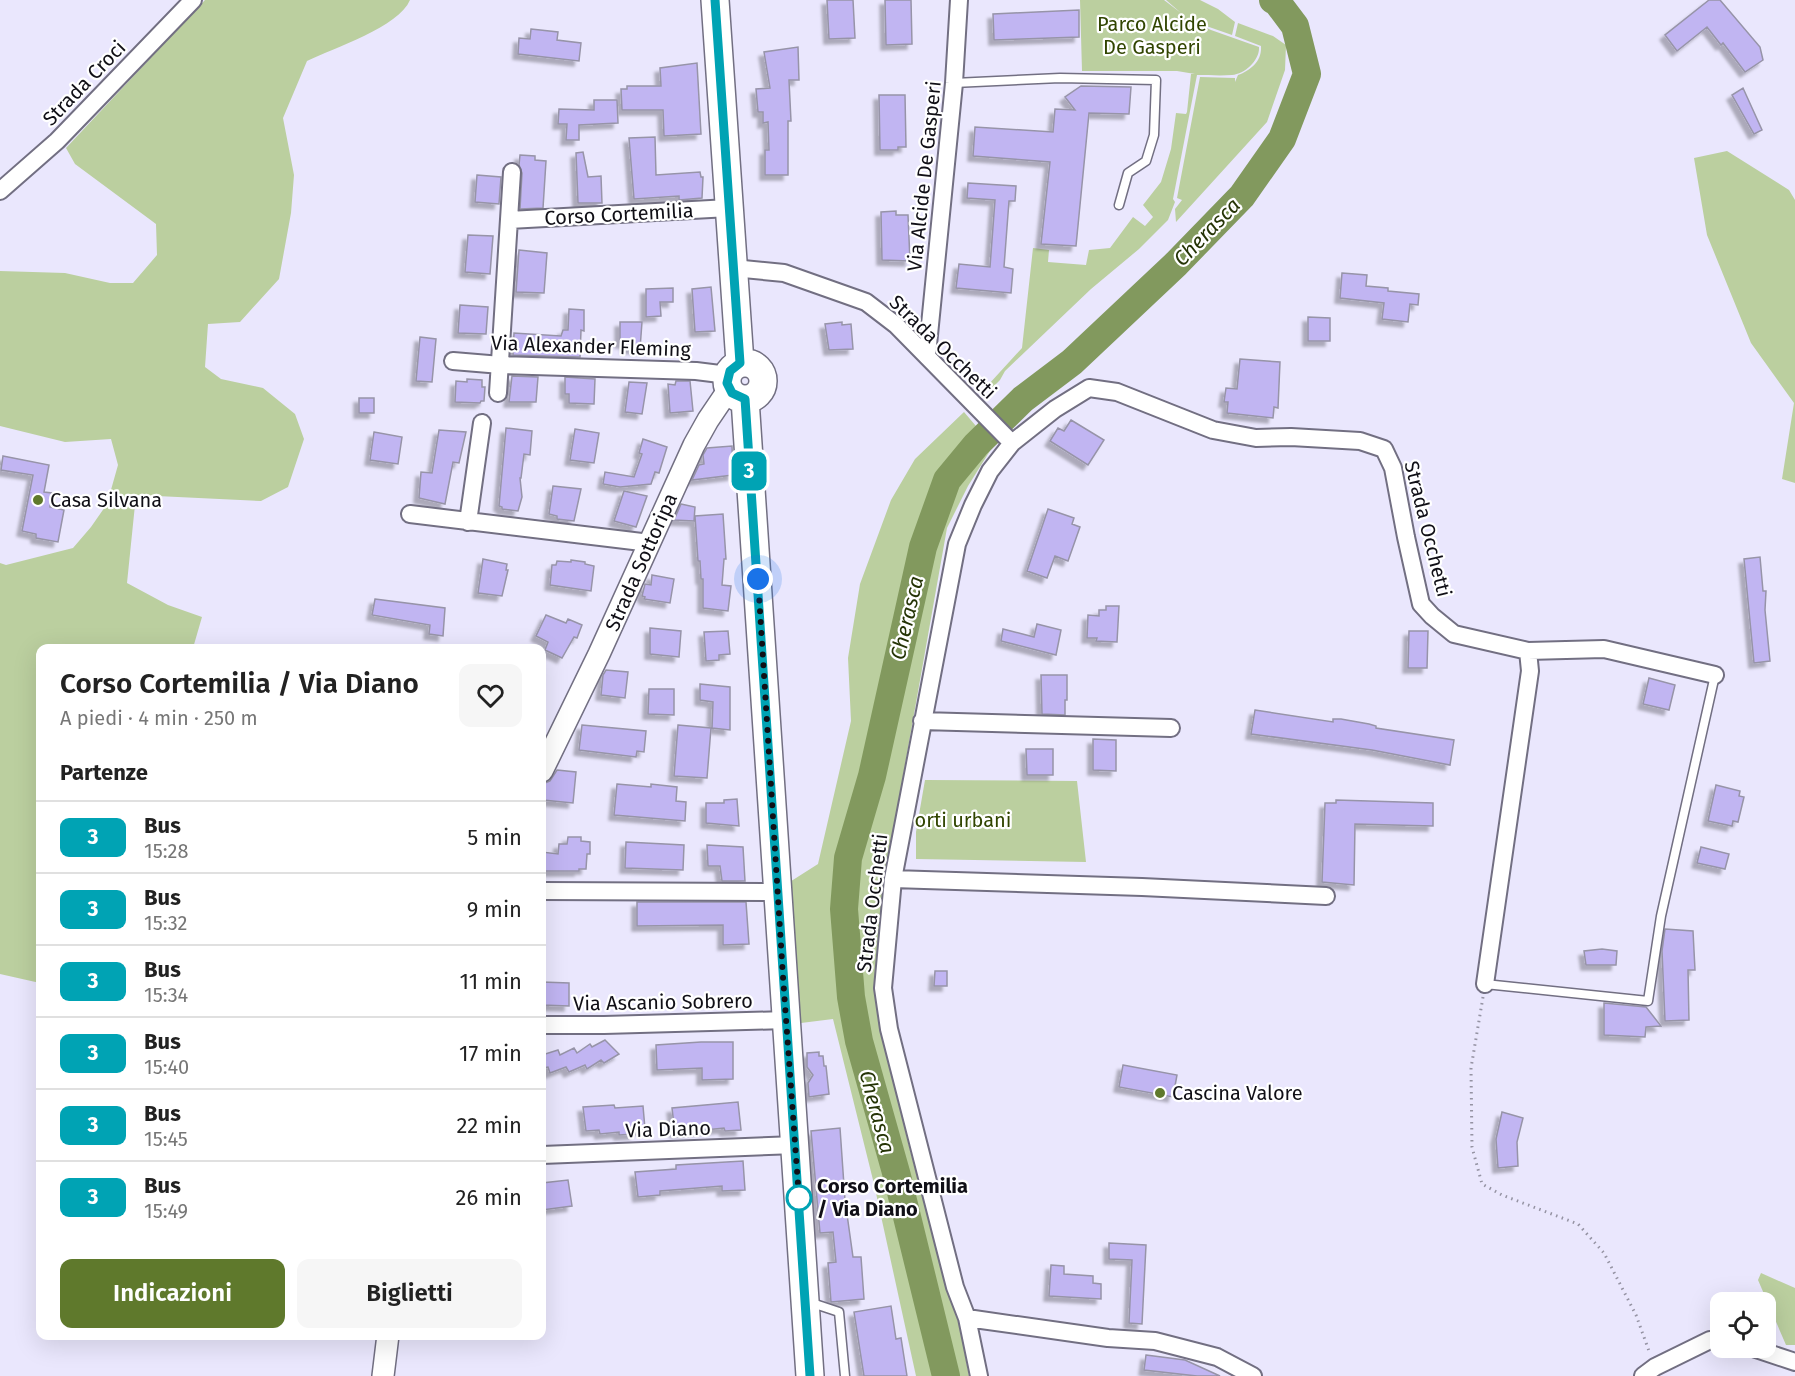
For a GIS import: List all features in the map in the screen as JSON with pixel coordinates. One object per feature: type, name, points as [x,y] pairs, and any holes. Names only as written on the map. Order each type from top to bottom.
[{"type":"main road","points":[[715,0],[733,268],[736,382],[796,1145],[810,1376]]},
{"type":"street","name":"Strada Croci","points":[[0,191],[57,141],[193,0]]},
{"type":"street","name":"Via Alcide De Gasperi","points":[[927,355],[954,83],[959,0]]},
{"type":"street","points":[[498,393],[512,172]]},
{"type":"street","name":"Corso Cortemilia","points":[[508,220],[729,208]]},
{"type":"street","name":"Strada Occhetti","points":[[733,268],[784,273],[866,302],[896,325],[1012,443]]},
{"type":"street","name":"Via Alexander Fleming","points":[[453,361],[501,365],[696,371],[736,382]]},
{"type":"street","name":"Strada Sottoripa","points":[[546,754],[550,737],[599,654],[694,445],[708,420],[736,382]]},
{"type":"street","name":"Strada Occhetti","points":[[979,1376],[967,1318],[955,1287],[889,1029],[883,988],[892,879],[957,544],[990,471],[1012,443],[1055,409],[1089,388],[1117,392],[1213,430],[1256,438],[1291,437],[1360,441],[1384,449],[1393,468],[1421,604],[1454,634],[1528,651],[1604,649],[1715,675]]},
{"type":"street","points":[[468,522],[482,423]]},
{"type":"street","points":[[410,514],[650,543]]},
{"type":"street","points":[[1485,984],[1530,670],[1528,651]]},
{"type":"street","points":[[922,721],[1172,728]]},
{"type":"street","points":[[892,879],[1326,896]]},
{"type":"street","points":[[546,891],[777,892]]},
{"type":"street","name":"Via Ascanio Sobrero","points":[[546,1025],[786,1020]]},
{"type":"street","name":"Via Diano","points":[[546,1155],[796,1145]]},
{"type":"street","points":[[967,1318],[1107,1338],[1155,1341],[1216,1356],[1253,1376]]},
{"type":"street","points":[[383,1376],[387,1340]]},
{"type":"street","points":[[1649,1372],[1710,1340]]},
{"type":"street","points":[[1776,1356],[1795,1362]]},
{"type":"lane","points":[[954,83],[1060,78],[1156,80],[1154,135],[1146,161],[1128,173],[1119,205]]},
{"type":"lane","points":[[1485,984],[1648,1001],[1661,916],[1715,675]]},
{"type":"lane","points":[[806,1301],[839,1312],[845,1376]]},
{"type":"path","points":[[1485,984],[1471,1068],[1472,1147],[1482,1184],[1502,1195],[1578,1224],[1604,1253],[1636,1315],[1649,1372]]},
{"type":"green space","points":[[205,0],[410,0],[404,10],[380,28],[307,61],[283,118],[294,175],[291,213],[279,279],[240,322],[208,324],[205,367],[221,379],[263,388],[295,414],[304,439],[288,487],[261,501],[136,495],[127,583],[168,605],[202,617],[194,644],[36,644],[36,982],[0,974],[0,563],[6,565],[73,548],[107,504],[118,465],[111,439],[65,442],[0,426],[0,271],[65,273],[110,283],[133,283],[157,255],[156,224],[75,164],[66,148]]},
{"type":"green space","name":"Parco Alcide De Gasperi","points":[[1080,0],[1164,0],[1181,13],[1166,0],[1200,0],[1218,9],[1235,22],[1232,35],[1192,21],[1259,47],[1259,52],[1251,66],[1237,74],[1197,75],[1173,199],[1175,202],[1168,220],[1005,371],[990,390],[989,384],[1022,348],[1033,248],[1049,250],[1048,262],[1086,265],[1089,250],[1110,248],[1133,217],[1145,226],[1153,217],[1143,205],[1161,182],[1171,149],[1176,113],[1186,114],[1187,112],[1191,74],[1195,74],[1177,71],[1082,71]]},
{"type":"green space","points":[[1238,23],[1273,36],[1286,45],[1285,70],[1267,122],[1176,222],[1175,209],[1182,200],[1177,198],[1200,77],[1235,78],[1235,82],[1238,75],[1251,68],[1260,56],[1261,46],[1235,36]]},
{"type":"green space","points":[[1727,151],[1789,190],[1795,200],[1795,483],[1782,479],[1794,403],[1751,343],[1707,235],[1694,158]]},
{"type":"green space","points":[[964,412],[993,446],[968,486],[947,528],[883,889],[875,989],[878,1020],[947,1290],[956,1308],[969,1376],[916,1376],[874,1184],[833,1019],[793,1024],[785,885],[818,864],[851,721],[848,658],[860,584],[891,500],[915,459]]},
{"type":"green space","name":"orti urbani","points":[[925,780],[1077,781],[1086,862],[916,859],[916,832]]},
{"type":"green space","points":[[1761,1273],[1795,1288],[1795,1345],[1786,1345],[1776,1322],[1776,1292],[1763,1292],[1758,1280]]},
{"type":"building","points":[[827,0],[853,0],[855,38],[829,39]]},
{"type":"building","points":[[885,0],[911,0],[912,44],[886,45]]},
{"type":"building","points":[[1709,0],[1720,0],[1760,47],[1763,60],[1745,72],[1723,43],[1721,45],[1707,27],[1677,51],[1665,35]]},
{"type":"building","points":[[1079,10],[1079,37],[994,40],[993,14]]},
{"type":"building","points":[[531,29],[558,32],[557,40],[581,43],[579,61],[518,54],[519,38],[530,39]]},
{"type":"building","points":[[798,47],[799,80],[789,80],[791,121],[788,121],[788,175],[765,175],[765,150],[769,150],[768,122],[763,123],[763,112],[758,112],[756,89],[770,88],[764,52]]},
{"type":"building","points":[[697,63],[701,134],[664,136],[663,110],[622,110],[621,89],[627,89],[627,86],[661,86],[660,68]]},
{"type":"building","points":[[1081,86],[1131,87],[1129,114],[1089,113],[1076,246],[1041,244],[1050,162],[973,156],[975,127],[1053,132],[1055,109],[1075,110],[1065,97]]},
{"type":"building","points":[[1743,88],[1762,130],[1754,134],[1732,95]]},
{"type":"building","points":[[879,95],[905,95],[906,147],[898,147],[898,150],[880,150]]},
{"type":"building","points":[[594,100],[617,100],[618,123],[579,125],[579,140],[566,140],[567,124],[558,124],[559,109],[594,110]]},
{"type":"building","points":[[655,137],[656,175],[700,172],[703,177],[702,198],[679,200],[679,196],[634,199],[629,138]]},
{"type":"building","points":[[583,152],[588,177],[601,176],[602,203],[578,203],[576,153]]},
{"type":"building","points":[[520,155],[535,156],[535,160],[546,161],[543,208],[520,209],[522,173],[519,165]]},
{"type":"building","points":[[477,175],[501,177],[499,204],[475,202]]},
{"type":"building","points":[[968,183],[1016,186],[1015,201],[1009,201],[1004,267],[1013,269],[1011,293],[956,288],[959,264],[990,267],[995,200],[967,198]]},
{"type":"building","points":[[896,211],[896,215],[908,215],[910,261],[882,260],[881,212]]},
{"type":"building","points":[[468,235],[493,236],[490,274],[465,272]]},
{"type":"building","points":[[519,250],[547,253],[544,293],[516,292]]},
{"type":"building","points":[[1342,273],[1367,275],[1366,286],[1419,294],[1418,305],[1410,304],[1408,322],[1382,319],[1384,303],[1340,298]]},
{"type":"building","points":[[711,287],[715,331],[695,332],[692,289]]},
{"type":"building","points":[[673,288],[673,302],[660,302],[661,316],[646,317],[646,289]]},
{"type":"building","points":[[460,305],[488,307],[486,334],[458,333]]},
{"type":"building","points":[[569,309],[584,310],[580,357],[513,355],[514,333],[561,336],[563,330],[568,330]]},
{"type":"building","points":[[1308,317],[1330,318],[1330,341],[1308,341]]},
{"type":"building","points":[[620,322],[642,322],[640,349],[626,348],[626,343],[620,343]]},
{"type":"building","points":[[842,322],[842,325],[851,324],[853,349],[829,350],[825,324]]},
{"type":"building","points":[[420,337],[436,339],[432,382],[416,381]]},
{"type":"building","points":[[1240,359],[1280,362],[1278,408],[1274,407],[1273,418],[1227,413],[1228,402],[1224,402],[1226,388],[1237,389]]},
{"type":"building","points":[[512,376],[538,377],[536,402],[509,402]]},
{"type":"building","points":[[565,377],[595,379],[594,404],[569,403],[569,394],[565,394]]},
{"type":"building","points":[[467,379],[482,380],[482,387],[485,387],[484,401],[480,403],[455,402],[456,381],[467,382]]},
{"type":"building","points":[[676,381],[690,381],[693,411],[670,413],[668,384],[675,385]]},
{"type":"building","points":[[629,382],[647,383],[642,414],[625,412]]},
{"type":"building","points":[[359,398],[374,398],[374,413],[359,413]]},
{"type":"building","points":[[1071,420],[1104,440],[1088,465],[1050,441],[1058,428],[1064,431]]},
{"type":"building","points":[[506,428],[532,431],[530,455],[524,454],[520,478],[522,497],[518,511],[502,509],[499,506]]},
{"type":"building","points":[[575,429],[599,433],[594,463],[570,460]]},
{"type":"building","points":[[439,430],[466,432],[459,463],[453,462],[445,504],[419,498],[421,472],[432,473]]},
{"type":"building","points":[[374,432],[402,437],[398,464],[370,460]]},
{"type":"building","points":[[643,439],[667,447],[659,473],[655,472],[651,484],[620,487],[603,484],[605,472],[634,477],[642,454],[639,453]]},
{"type":"building","points":[[732,446],[733,475],[692,480],[699,465],[704,464],[703,455],[707,448]]},
{"type":"building","points":[[3,456],[49,465],[44,492],[52,493],[50,507],[64,510],[58,542],[36,538],[36,534],[22,531],[33,475],[1,470]]},
{"type":"building","points":[[553,486],[581,489],[574,521],[557,519],[557,516],[549,514]]},
{"type":"building","points":[[624,491],[647,496],[636,527],[614,521]]},
{"type":"building","points":[[681,504],[695,507],[694,521],[674,520]]},
{"type":"building","points":[[1048,509],[1074,518],[1072,524],[1080,527],[1068,561],[1055,556],[1047,578],[1027,571]]},
{"type":"building","points":[[723,514],[726,559],[724,559],[722,585],[731,586],[728,611],[703,608],[703,579],[701,579],[700,561],[698,561],[695,516]]},
{"type":"building","points":[[1760,557],[1763,591],[1766,591],[1765,610],[1770,661],[1754,663],[1744,559]]},
{"type":"building","points":[[483,559],[507,564],[506,570],[508,570],[502,596],[478,593]]},
{"type":"building","points":[[571,560],[594,566],[591,591],[550,585],[552,565],[556,565],[557,561],[571,562]]},
{"type":"building","points":[[652,575],[674,579],[670,603],[644,599],[645,597],[642,596],[645,584],[651,585]]},
{"type":"building","points":[[375,599],[445,608],[443,636],[429,634],[430,625],[372,615]]},
{"type":"building","points":[[1106,606],[1119,606],[1117,642],[1087,638],[1088,615],[1099,616],[1099,610],[1106,610]]},
{"type":"building","points":[[546,615],[566,623],[568,619],[582,625],[577,638],[574,637],[562,658],[546,650],[548,642],[536,636]]},
{"type":"building","points":[[1037,624],[1061,630],[1056,655],[1001,641],[1003,629],[1034,637]]},
{"type":"building","points":[[650,628],[681,631],[679,657],[650,654]]},
{"type":"building","points":[[728,631],[730,654],[719,655],[719,660],[706,661],[704,632]]},
{"type":"building","points":[[1409,631],[1428,631],[1427,668],[1408,668]]},
{"type":"building","points":[[606,670],[628,672],[625,698],[601,695],[603,675]]},
{"type":"building","points":[[1041,675],[1067,675],[1065,715],[1042,714]]},
{"type":"building","points":[[1649,678],[1675,685],[1669,710],[1643,704]]},
{"type":"building","points":[[700,684],[730,687],[730,730],[712,728],[713,702],[700,700]]},
{"type":"building","points":[[649,689],[674,689],[674,715],[648,714]]},
{"type":"building","points":[[1255,710],[1333,722],[1333,719],[1341,719],[1369,724],[1376,728],[1454,740],[1450,765],[1372,750],[1251,734]]},
{"type":"building","points":[[582,725],[646,731],[644,752],[637,751],[636,757],[579,750]]},
{"type":"building","points":[[678,725],[711,728],[707,778],[674,776]]},
{"type":"building","points":[[1093,739],[1116,740],[1116,771],[1093,770]]},
{"type":"building","points":[[1026,749],[1053,749],[1053,775],[1027,775]]},
{"type":"building","points":[[557,770],[576,772],[573,803],[546,800],[546,783],[550,781]]},
{"type":"building","points":[[617,784],[677,787],[676,801],[686,802],[685,821],[614,815]]},
{"type":"building","points":[[1716,785],[1740,791],[1739,796],[1744,797],[1738,822],[1733,821],[1732,826],[1708,821]]},
{"type":"building","points":[[737,799],[739,826],[706,823],[706,803],[724,803],[724,800]]},
{"type":"building","points":[[1336,800],[1433,803],[1433,826],[1355,824],[1354,885],[1322,882],[1325,803],[1336,803]]},
{"type":"building","points":[[568,837],[581,837],[581,841],[590,842],[586,869],[546,871],[546,852],[558,854],[559,844],[567,844]]},
{"type":"building","points":[[626,842],[684,845],[683,870],[625,868]]},
{"type":"building","points":[[707,845],[743,847],[745,881],[722,881],[720,866],[708,866]]},
{"type":"building","points":[[1701,847],[1729,854],[1725,869],[1697,863]]},
{"type":"building","points":[[637,902],[746,902],[749,944],[723,945],[723,925],[637,926]]},
{"type":"building","points":[[1665,929],[1693,931],[1695,970],[1688,970],[1689,1020],[1665,1021],[1662,951]]},
{"type":"building","points":[[1602,949],[1617,951],[1616,965],[1586,965],[1584,951]]},
{"type":"building","points":[[935,971],[947,971],[947,986],[934,986]]},
{"type":"building","points":[[546,982],[569,983],[569,1006],[546,1005]]},
{"type":"building","points":[[1604,1003],[1646,1007],[1661,1026],[1646,1027],[1645,1037],[1604,1035]]},
{"type":"building","points":[[605,1040],[619,1054],[604,1063],[601,1060],[587,1069],[585,1065],[569,1072],[566,1067],[550,1073],[548,1067],[546,1067],[546,1054],[558,1050],[560,1055],[574,1048],[577,1053],[590,1044],[592,1047]]},
{"type":"building","points":[[733,1042],[733,1079],[702,1080],[702,1068],[657,1070],[656,1045]]},
{"type":"building","points":[[819,1052],[826,1066],[829,1094],[809,1097],[808,1083],[813,1075],[807,1067],[807,1053]]},
{"type":"building","points":[[1123,1065],[1177,1075],[1173,1097],[1119,1087]]},
{"type":"building","points":[[738,1102],[741,1130],[725,1131],[724,1128],[675,1133],[672,1108]]},
{"type":"building","points":[[614,1105],[615,1108],[643,1106],[645,1129],[635,1131],[635,1134],[619,1135],[619,1132],[600,1134],[599,1130],[586,1131],[583,1107]]},
{"type":"building","points":[[1502,1112],[1523,1118],[1517,1142],[1518,1166],[1498,1168],[1496,1139]]},
{"type":"building","points":[[840,1128],[845,1200],[853,1257],[861,1257],[864,1299],[831,1302],[828,1263],[836,1262],[833,1232],[820,1233],[811,1131]]},
{"type":"building","points":[[743,1161],[745,1190],[722,1191],[722,1186],[660,1191],[660,1195],[638,1197],[635,1172],[676,1169],[676,1165]]},
{"type":"building","points":[[568,1180],[572,1206],[546,1209],[546,1183]]},
{"type":"building","points":[[1109,1243],[1146,1245],[1142,1324],[1129,1323],[1132,1260],[1109,1259]]},
{"type":"building","points":[[1051,1265],[1064,1266],[1064,1274],[1093,1276],[1093,1283],[1101,1284],[1101,1299],[1049,1296]]},
{"type":"building","points":[[891,1306],[896,1339],[901,1338],[907,1376],[864,1376],[854,1312]]},
{"type":"building","points":[[1146,1355],[1185,1360],[1220,1376],[1197,1376],[1144,1370]]},
{"type":"waterway","name":"Cherasca","points":[[946,1376],[897,1176],[859,1041],[851,997],[844,909],[848,858],[872,776],[923,547],[947,480],[976,445],[1023,399],[1072,362],[1176,264],[1242,196],[1282,139],[1307,74],[1295,26],[1273,0]]},
{"type":"bus line","name":"3","points":[[715,0],[740,363],[730,371],[727,383],[732,393],[745,399],[810,1376]]},
{"type":"place","name":"Casa Silvana","points":[[38,500]]},
{"type":"place","name":"Cascina Valore","points":[[1160,1093]]},
{"type":"place","name":"Corso Cortemilia / Via Diano","points":[[799,1198]]},
{"type":"route","points":[[758,579],[799,1198]]}]
